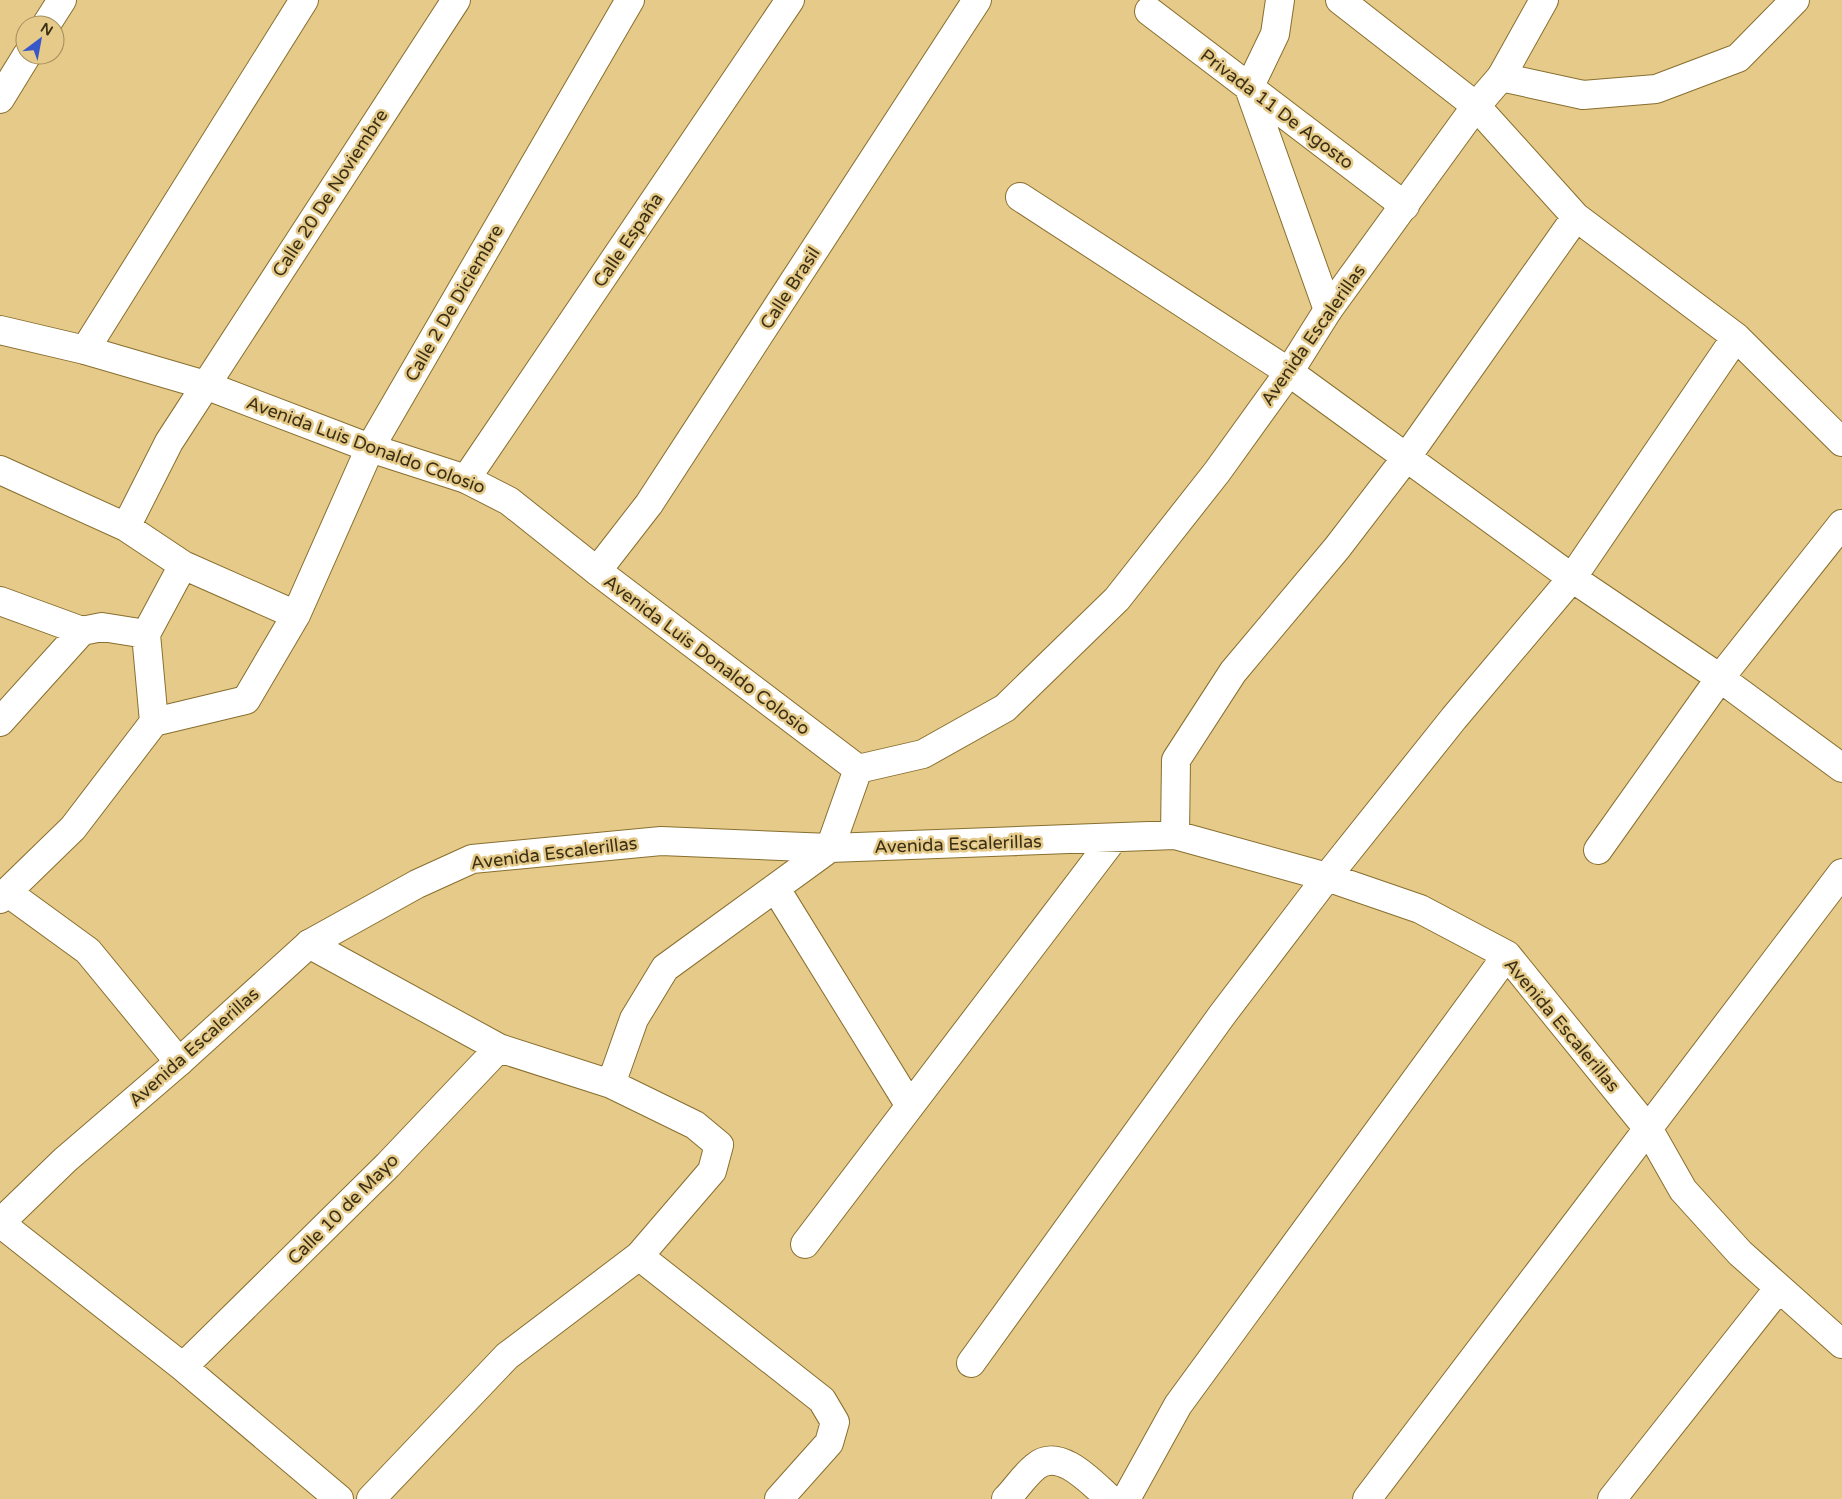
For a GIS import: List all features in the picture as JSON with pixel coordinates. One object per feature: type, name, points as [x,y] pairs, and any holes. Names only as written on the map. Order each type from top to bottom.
[{"type":"street","points":[[52,15],[62,0]]},
{"type":"street","points":[[85,350],[304,0]]},
{"type":"street","name":"Calle 2 De Diciembre","points":[[154,722],[246,700],[296,616],[370,448],[630,0]]},
{"type":"street","name":"Calle España","points":[[466,479],[790,0]]},
{"type":"street","name":"Calle Brasil","points":[[596,571],[648,504],[977,0]]},
{"type":"street","points":[[1280,0],[1275,34],[1248,88],[1328,310]]},
{"type":"street","points":[[1340,0],[1476,106],[1576,217],[1736,337],[1842,442]]},
{"type":"street","name":"Avenida Escalerillas","points":[[858,770],[923,754],[1005,708],[1117,599],[1217,472],[1288,372],[1328,310],[1476,106],[1501,77],[1544,0]]},
{"type":"street","points":[[1501,77],[1583,96],[1656,89],[1738,58],[1795,0]]},
{"type":"street","name":"Calle 20 De Noviembre","points":[[126,527],[169,442],[447,4]]},
{"type":"street","name":"Privada 11 De Agosto","points":[[1149,11],[1405,206]]},
{"type":"street","points":[[0,99],[21,65]]},
{"type":"street","points":[[1020,197],[1288,372],[1572,578],[1720,678],[1842,768]]},
{"type":"street","points":[[1175,835],[1176,760],[1233,672],[1337,548],[1406,458],[1576,217]]},
{"type":"street","name":"Avenida Luis Donaldo Colosio","points":[[0,330],[85,350],[205,385],[370,448],[466,479],[509,500],[596,571],[858,770]]},
{"type":"street","points":[[971,1363],[1222,1015],[1327,877],[1454,718],[1572,578],[1736,337]]},
{"type":"street","points":[[0,470],[126,527],[183,565],[296,616]]},
{"type":"street","points":[[1598,850],[1720,678],[1842,524]]},
{"type":"street","points":[[179,1062],[88,951],[3,895],[73,828],[154,722],[146,634],[183,565]]},
{"type":"street","points":[[0,601],[82,631],[102,627],[146,634]]},
{"type":"street","points":[[0,722],[82,631]]},
{"type":"street","points":[[611,1084],[634,1019],[665,968],[830,848],[858,770]]},
{"type":"street","name":"Avenida Escalerillas","points":[[0,1223],[66,1160],[179,1062],[309,944],[417,884],[472,859],[660,841],[830,848],[1113,839],[1175,835],[1327,877],[1420,909],[1506,955],[1649,1130],[1683,1190],[1740,1253],[1778,1289],[1842,1344]]},
{"type":"street","points":[[805,1244],[1113,839]]},
{"type":"street","points":[[1367,1499],[1649,1130],[1842,873]]},
{"type":"street","points":[[776,889],[910,1106]]},
{"type":"street","points":[[309,944],[499,1048],[611,1084],[695,1125],[719,1145],[712,1171],[639,1256],[507,1356],[371,1499]]},
{"type":"street","points":[[1126,1499],[1178,1405],[1506,955]]},
{"type":"street","name":"Calle 10 de Mayo","points":[[183,1367],[388,1165],[499,1048]]},
{"type":"street","points":[[0,1223],[183,1367],[339,1499]]},
{"type":"street","points":[[639,1256],[822,1400],[835,1422],[829,1443],[779,1499]]},
{"type":"street","points":[[1612,1499],[1778,1289]]},
{"type":"street","points":[[1006,1499],[1036,1465],[1050,1460],[1072,1465],[1110,1499]]}]
